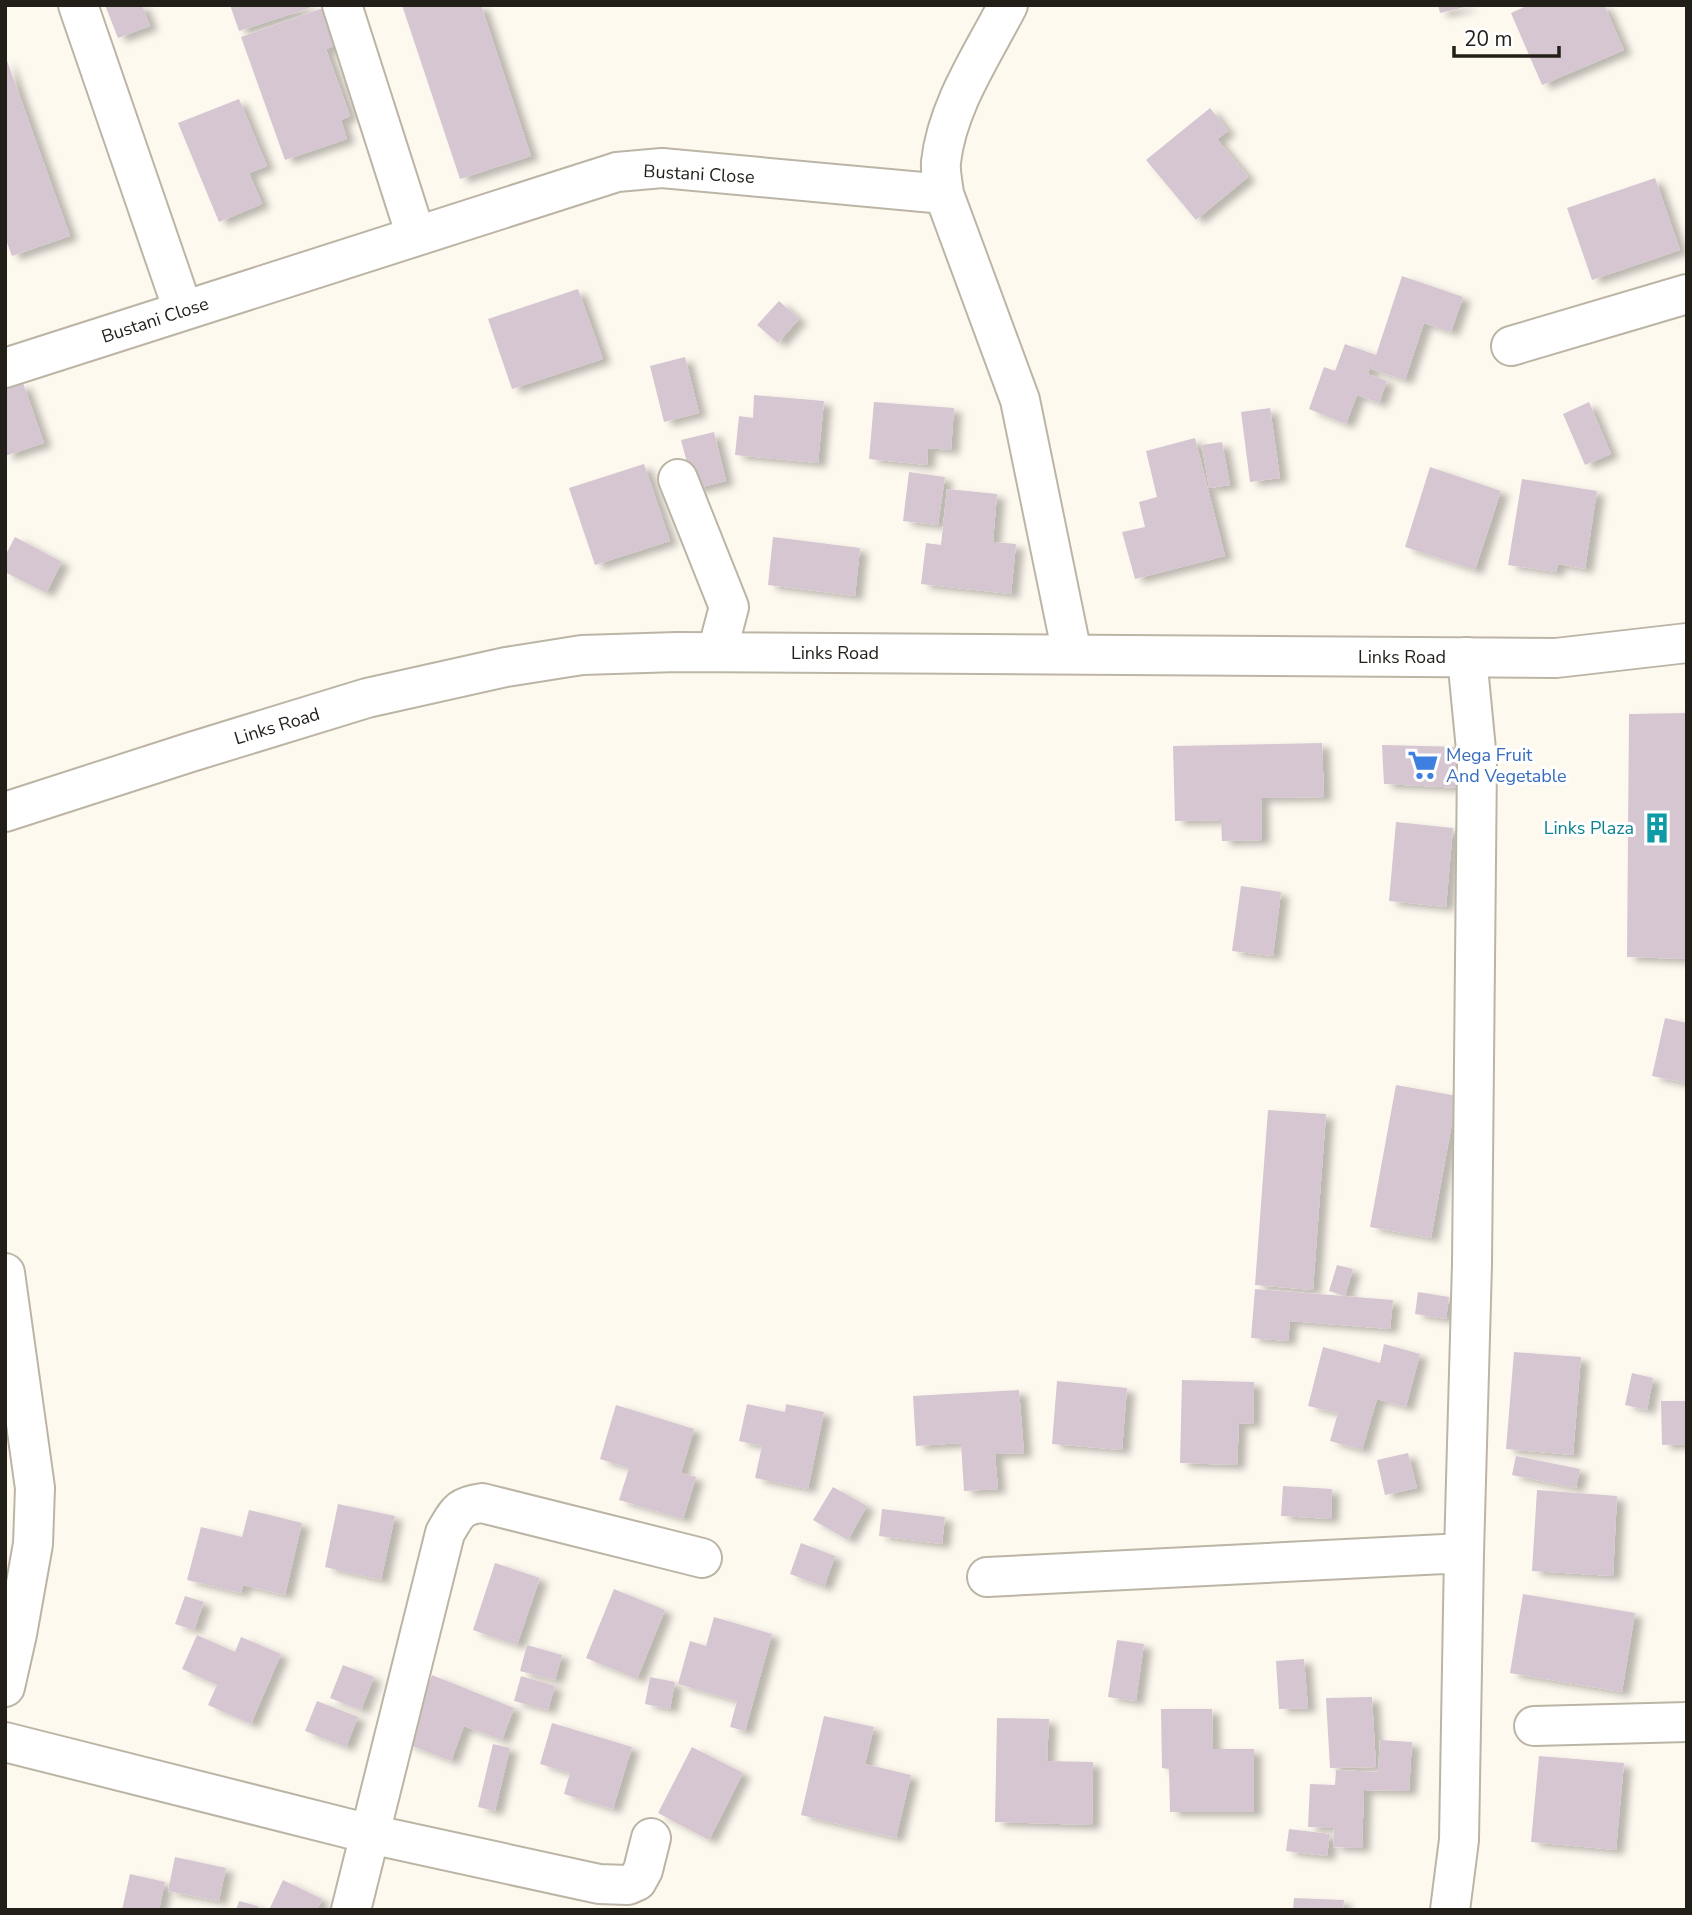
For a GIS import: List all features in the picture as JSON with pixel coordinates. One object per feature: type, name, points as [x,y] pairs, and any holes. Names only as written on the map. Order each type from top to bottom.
[{"type":"street","points":[[78,5],[183,310]]},
{"type":"street","points":[[342,5],[416,236]]},
{"type":"street","points":[[1008,5],[961,95],[947,133],[941,163],[944,194],[1020,400],[1072,654]]},
{"type":"street","name":"Bustani Close","points":[[6,366],[617,172],[662,168],[944,194]]},
{"type":"street","points":[[1511,346],[1687,294]]},
{"type":"street","points":[[678,480],[729,607],[717,652]]},
{"type":"street","name":"Links Road","points":[[5,812],[380,695],[506,667],[582,655],[717,652],[1556,658],[1687,643]]},
{"type":"street","points":[[1450,1910],[1459,1840],[1472,1264],[1477,760],[1467,657]]},
{"type":"street","points":[[5,1273],[35,1488],[33,1544],[5,1687]]},
{"type":"street","points":[[351,1910],[445,1533],[456,1513],[466,1505],[482,1503],[702,1558]]},
{"type":"street","points":[[987,1577],[1464,1553]]},
{"type":"street","points":[[1534,1726],[1687,1722]]},
{"type":"street","points":[[5,1742],[370,1835],[585,1881],[613,1885],[628,1885],[637,1881],[643,1870],[651,1838]]},
{"type":"building","points":[[105,5],[142,5],[150,26],[118,38]]},
{"type":"building","points":[[230,5],[309,5],[310,8],[239,31]]},
{"type":"building","points":[[402,5],[481,5],[531,156],[460,179]]},
{"type":"building","points":[[1438,5],[1468,5],[1469,6],[1440,13]]},
{"type":"building","points":[[1529,5],[1604,5],[1624,50],[1542,85],[1511,13]]},
{"type":"building","points":[[323,8],[337,45],[326,49],[350,116],[341,120],[347,139],[285,160],[241,37]]},
{"type":"building","points":[[6,58],[70,236],[12,256],[5,237]]},
{"type":"building","points":[[239,99],[267,166],[249,173],[262,204],[219,222],[178,123]]},
{"type":"building","points":[[1210,108],[1228,131],[1217,139],[1248,177],[1196,220],[1146,160]]},
{"type":"building","points":[[1655,178],[1680,250],[1592,280],[1567,208]]},
{"type":"building","points":[[1402,276],[1463,297],[1451,332],[1424,323],[1405,380],[1371,369],[1373,360],[1368,374],[1387,381],[1379,403],[1357,395],[1346,424],[1309,409],[1324,367],[1335,371],[1345,344],[1376,355]]},
{"type":"building","points":[[578,289],[603,359],[512,389],[488,319]]},
{"type":"building","points":[[779,301],[799,319],[778,343],[757,325]]},
{"type":"building","points":[[685,357],[699,413],[664,422],[650,366]]},
{"type":"building","points":[[23,383],[44,443],[5,456],[5,389]]},
{"type":"building","points":[[754,395],[824,401],[818,463],[735,455],[739,416],[753,418]]},
{"type":"building","points":[[874,402],[954,408],[951,450],[928,448],[927,465],[869,459]]},
{"type":"building","points":[[1589,402],[1611,454],[1585,465],[1563,414]]},
{"type":"building","points":[[1270,408],[1280,478],[1250,482],[1241,412]]},
{"type":"building","points":[[714,432],[726,481],[694,489],[681,440]]},
{"type":"building","points":[[1195,438],[1225,556],[1135,579],[1122,532],[1145,527],[1139,502],[1157,497],[1146,451]]},
{"type":"building","points":[[1222,442],[1230,485],[1209,488],[1202,445]]},
{"type":"building","points":[[644,464],[670,541],[595,565],[569,488]]},
{"type":"building","points":[[1430,467],[1501,491],[1475,570],[1405,547]]},
{"type":"building","points":[[909,472],[945,477],[938,525],[903,521]]},
{"type":"building","points":[[1522,479],[1597,491],[1585,569],[1558,564],[1556,572],[1508,565]]},
{"type":"building","points":[[947,489],[997,494],[993,542],[1016,544],[1011,594],[921,584],[926,543],[941,545]]},
{"type":"building","points":[[15,537],[62,562],[46,593],[5,572],[5,556]]},
{"type":"building","points":[[773,537],[860,548],[855,596],[768,585]]},
{"type":"building","name":"Links Plaza","points":[[1687,713],[1687,959],[1627,957],[1629,714]]},
{"type":"building","points":[[1322,743],[1324,797],[1261,798],[1262,840],[1222,841],[1221,820],[1175,821],[1173,746]]},
{"type":"building","name":"Mega Fruit And Vegetable","points":[[1382,745],[1464,747],[1463,788],[1384,784]]},
{"type":"building","points":[[1396,822],[1453,828],[1446,907],[1389,901]]},
{"type":"building","points":[[1241,886],[1281,892],[1273,956],[1232,951]]},
{"type":"building","points":[[1665,1018],[1687,1023],[1686,1083],[1652,1076]]},
{"type":"building","points":[[1396,1085],[1457,1096],[1431,1238],[1370,1227]]},
{"type":"building","points":[[1268,1110],[1326,1114],[1313,1290],[1255,1285]]},
{"type":"building","points":[[1337,1265],[1353,1269],[1345,1296],[1329,1291]]},
{"type":"building","points":[[1255,1289],[1393,1300],[1390,1329],[1290,1321],[1288,1341],[1251,1338]]},
{"type":"building","points":[[1418,1292],[1449,1297],[1446,1319],[1415,1314]]},
{"type":"building","points":[[1384,1344],[1420,1354],[1406,1407],[1377,1399],[1362,1450],[1330,1441],[1338,1413],[1308,1406],[1323,1347],[1380,1363]]},
{"type":"building","points":[[1514,1352],[1581,1357],[1573,1455],[1506,1449]]},
{"type":"building","points":[[1632,1373],[1653,1378],[1647,1410],[1625,1405]]},
{"type":"building","points":[[1182,1380],[1254,1382],[1253,1424],[1239,1423],[1237,1465],[1180,1463]]},
{"type":"building","points":[[1057,1381],[1127,1388],[1122,1450],[1052,1444]]},
{"type":"building","points":[[1019,1390],[1024,1453],[995,1454],[998,1489],[964,1491],[961,1443],[916,1446],[913,1396]]},
{"type":"building","points":[[1661,1401],[1687,1401],[1687,1444],[1662,1445]]},
{"type":"building","points":[[747,1404],[785,1412],[786,1404],[824,1412],[808,1489],[755,1478],[762,1446],[739,1441]]},
{"type":"building","points":[[616,1405],[694,1429],[681,1473],[696,1477],[683,1519],[619,1500],[629,1468],[600,1459]]},
{"type":"building","points":[[1408,1453],[1417,1488],[1385,1495],[1377,1460]]},
{"type":"building","points":[[1516,1456],[1580,1469],[1576,1488],[1512,1475]]},
{"type":"building","points":[[1283,1486],[1332,1489],[1331,1519],[1281,1516]]},
{"type":"building","points":[[833,1487],[867,1506],[848,1540],[813,1520]]},
{"type":"building","points":[[1537,1490],[1617,1496],[1613,1576],[1532,1571]]},
{"type":"building","points":[[338,1504],[395,1516],[381,1580],[325,1567]]},
{"type":"building","points":[[882,1509],[945,1517],[942,1544],[879,1536]]},
{"type":"building","points":[[249,1510],[302,1523],[285,1595],[243,1585],[241,1593],[187,1580],[201,1527],[242,1537]]},
{"type":"building","points":[[801,1543],[835,1556],[824,1587],[790,1574]]},
{"type":"building","points":[[495,1563],[540,1578],[517,1645],[473,1630]]},
{"type":"building","points":[[614,1589],[665,1610],[637,1679],[586,1658]]},
{"type":"building","points":[[1523,1594],[1635,1613],[1622,1692],[1510,1673]]},
{"type":"building","points":[[185,1596],[204,1602],[194,1630],[175,1624]]},
{"type":"building","points":[[714,1617],[772,1634],[745,1731],[730,1727],[737,1701],[678,1684],[690,1641],[706,1646]]},
{"type":"building","points":[[197,1635],[235,1652],[241,1637],[281,1654],[251,1724],[208,1705],[217,1685],[182,1669]]},
{"type":"building","points":[[1117,1640],[1144,1644],[1136,1701],[1108,1697]]},
{"type":"building","points":[[527,1645],[562,1655],[555,1680],[520,1671]]},
{"type":"building","points":[[1304,1659],[1308,1708],[1279,1709],[1276,1661]]},
{"type":"building","points":[[343,1665],[374,1677],[361,1710],[330,1698]]},
{"type":"building","points":[[432,1675],[514,1708],[502,1740],[464,1726],[451,1761],[405,1743]]},
{"type":"building","points":[[521,1676],[555,1686],[548,1710],[514,1701]]},
{"type":"building","points":[[650,1677],[675,1682],[670,1709],[645,1704]]},
{"type":"building","points":[[1372,1697],[1376,1767],[1330,1768],[1326,1698]]},
{"type":"building","points":[[317,1701],[358,1717],[346,1747],[305,1731]]},
{"type":"building","points":[[1161,1709],[1212,1709],[1213,1749],[1254,1749],[1254,1812],[1170,1812],[1169,1769],[1162,1768]]},
{"type":"building","points":[[824,1716],[874,1727],[865,1764],[911,1775],[896,1838],[801,1815]]},
{"type":"building","points":[[997,1718],[1049,1719],[1047,1761],[1093,1762],[1092,1825],[995,1822]]},
{"type":"building","points":[[552,1723],[632,1747],[613,1809],[564,1794],[570,1773],[540,1764]]},
{"type":"building","points":[[1380,1740],[1412,1742],[1409,1791],[1364,1790],[1362,1848],[1333,1847],[1334,1828],[1308,1827],[1310,1784],[1335,1785],[1336,1770],[1378,1772]]},
{"type":"building","points":[[493,1744],[510,1748],[495,1811],[478,1807]]},
{"type":"building","points":[[692,1747],[743,1773],[709,1840],[658,1813]]},
{"type":"building","points":[[1539,1756],[1624,1763],[1616,1850],[1531,1842]]},
{"type":"building","points":[[1289,1829],[1330,1834],[1327,1856],[1286,1851]]},
{"type":"building","points":[[175,1857],[226,1868],[219,1901],[168,1891]]},
{"type":"building","points":[[130,1874],[165,1882],[159,1910],[122,1910]]},
{"type":"building","points":[[283,1880],[322,1899],[317,1910],[269,1910]]},
{"type":"building","points":[[1294,1898],[1344,1900],[1343,1910],[1293,1910]]},
{"type":"building","points":[[239,1901],[258,1906],[257,1910],[236,1910]]},
{"type":"place","name":"Mega Fruit And Vegetable","points":[[1423,765]]},
{"type":"place","name":"Links Plaza","points":[[1657,828]]}]
